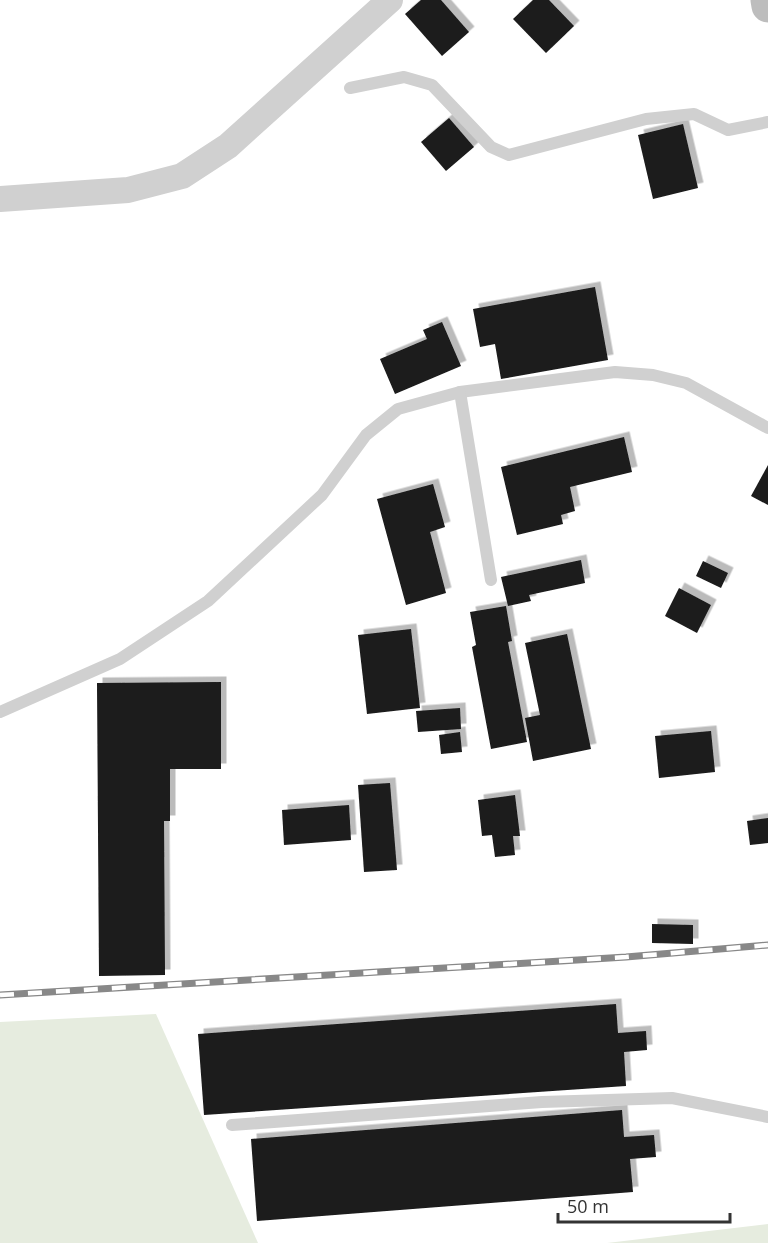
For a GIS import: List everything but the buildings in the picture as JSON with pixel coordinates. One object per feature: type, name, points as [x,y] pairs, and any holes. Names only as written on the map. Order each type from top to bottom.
[{"type":"main road","points":[[767,0],[768,6]]},
{"type":"street","points":[[0,199],[128,190],[182,176],[228,146],[390,0]]},
{"type":"lane","points":[[350,88],[404,77],[432,85],[491,147],[509,155],[646,119],[694,114],[728,130],[768,122]]},
{"type":"lane","points":[[0,712],[120,659],[208,601],[322,495],[366,435],[398,409],[460,392],[615,372],[653,375],[686,383],[768,428]]},
{"type":"lane","points":[[460,392],[491,580]]},
{"type":"lane","points":[[232,1125],[542,1102],[672,1098],[732,1108],[768,1117]]},
{"type":"shaded area","points":[[156,1014],[258,1243],[0,1243],[0,1022]]},
{"type":"shaded area","points":[[768,1224],[768,1243],[607,1243]]},
{"type":"railway","points":[[0,995],[626,957],[768,945]]}]
